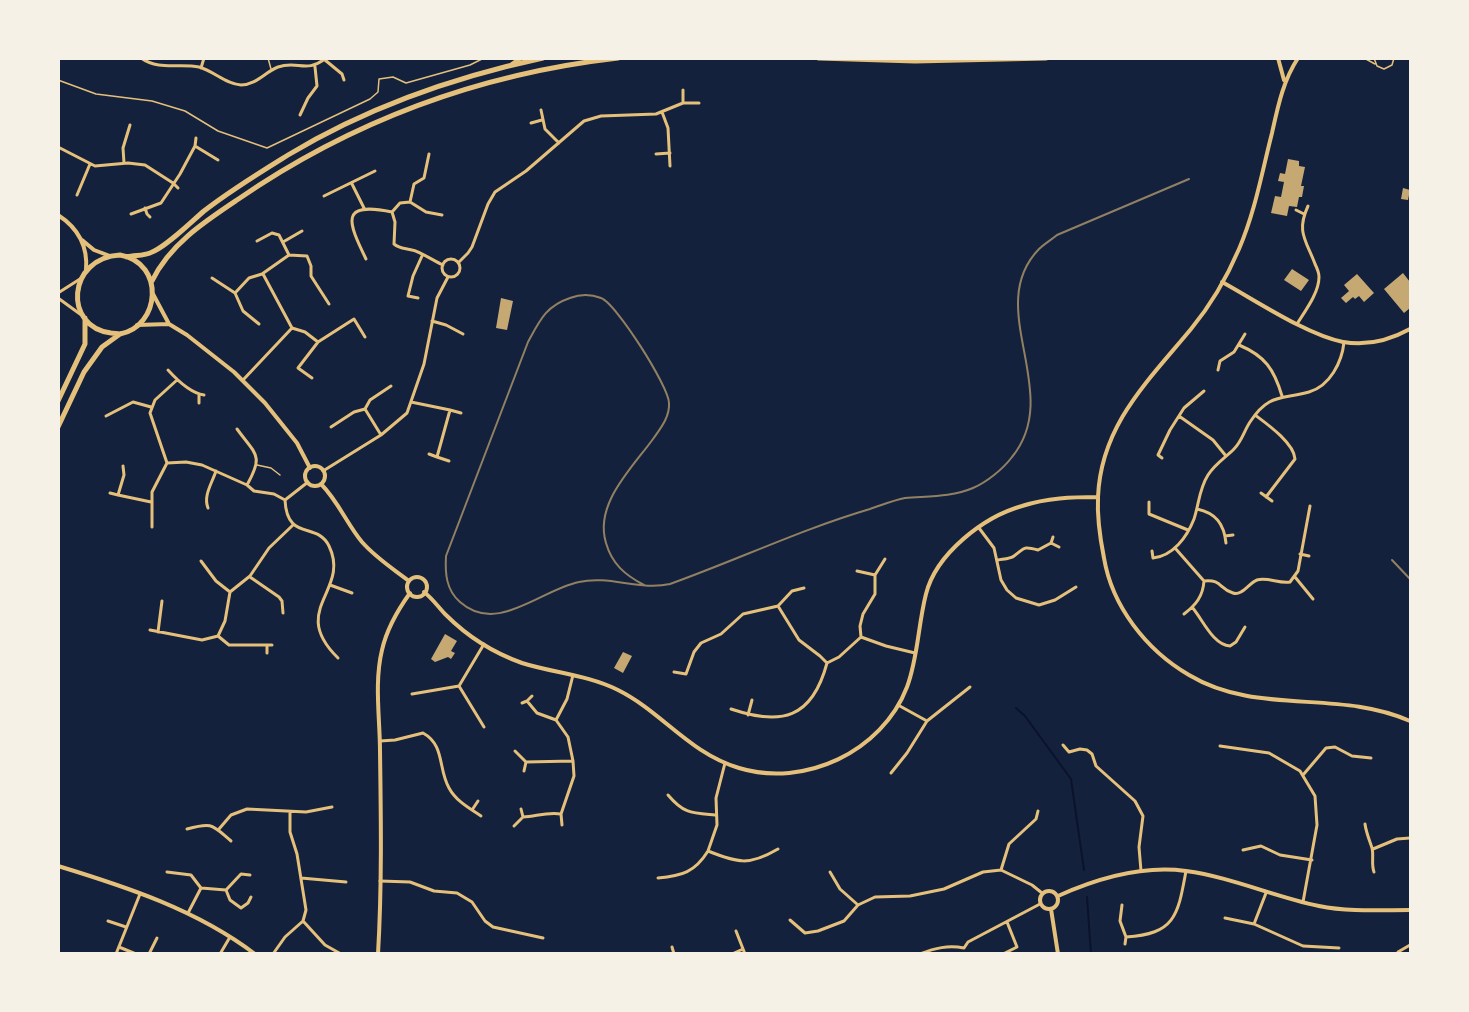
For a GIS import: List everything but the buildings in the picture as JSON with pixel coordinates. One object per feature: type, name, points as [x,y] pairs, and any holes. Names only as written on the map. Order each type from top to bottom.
[{"type":"highway","points":[[58,400],[86,344],[83,316],[77,296],[81,278],[94,262],[110,256],[150,253],[239,186],[332,131],[412,96],[508,66],[543,58]]},
{"type":"highway","points":[[152,281],[171,251],[198,228],[268,179],[335,141],[389,116],[466,88],[540,70],[618,58]]},
{"type":"highway","points":[[819,58],[962,62],[1046,58]]},
{"type":"highway","points":[[58,427],[89,365],[102,347],[137,325],[146,315],[150,305],[152,281],[146,270],[128,256]]},
{"type":"highway","points":[[83,316],[99,330],[120,334]]},
{"type":"street","points":[[141,58],[157,66],[201,68],[228,82],[243,85],[252,83],[277,67],[315,67],[325,59],[342,74],[344,80]]},
{"type":"street","points":[[201,68],[204,58]]},
{"type":"street","points":[[508,66],[521,58]]},
{"type":"street","points":[[1278,58],[1285,80]]},
{"type":"street","points":[[1298,58],[1285,80],[1252,211],[1239,250],[1222,282],[1191,329],[1132,399],[1109,444],[1101,471],[1098,497],[1100,535],[1106,571],[1136,629],[1169,662],[1190,676],[1215,688],[1240,696],[1371,707],[1410,721]]},
{"type":"street","points":[[300,115],[317,86],[315,67]]},
{"type":"street","points":[[683,90],[683,103]]},
{"type":"street","points":[[459,262],[468,254],[495,192],[526,171],[584,122],[593,118],[644,115],[662,112],[683,103],[699,103]]},
{"type":"street","points":[[541,110],[545,129],[559,142]]},
{"type":"street","points":[[662,112],[668,128],[670,166]]},
{"type":"street","points":[[531,123],[542,120]]},
{"type":"street","points":[[124,163],[123,148],[130,125]]},
{"type":"street","points":[[131,214],[161,203],[180,174],[195,146],[196,138]]},
{"type":"street","points":[[195,146],[218,160]]},
{"type":"street","points":[[58,153],[60,148],[90,164],[102,166],[124,163],[145,165],[178,188]]},
{"type":"street","points":[[656,154],[670,153]]},
{"type":"street","points":[[410,202],[414,184],[424,178],[429,154]]},
{"type":"street","points":[[76,195],[90,164]]},
{"type":"street","points":[[324,196],[375,171]]},
{"type":"street","points":[[352,184],[364,208]]},
{"type":"street","points":[[392,212],[400,203],[410,202],[426,212],[442,215]]},
{"type":"street","points":[[1297,324],[1314,293],[1319,278],[1316,264],[1303,239],[1301,229],[1308,206]]},
{"type":"street","points":[[145,208],[150,217]]},
{"type":"street","points":[[366,258],[353,232],[351,220],[356,212],[364,208],[392,212]]},
{"type":"street","points":[[1296,210],[1304,214]]},
{"type":"street","points":[[392,212],[395,222],[394,244],[399,248],[415,250],[422,256],[443,265]]},
{"type":"street","points":[[58,216],[75,230],[81,240],[87,256],[86,270]]},
{"type":"street","points":[[283,242],[302,231]]},
{"type":"street","points":[[256,241],[272,233],[279,236],[289,255]]},
{"type":"street","points":[[81,240],[94,250],[110,256]]},
{"type":"street","points":[[235,293],[249,278],[262,274],[289,255],[307,256],[311,276],[329,304]]},
{"type":"street","points":[[418,298],[408,296],[413,276],[422,256]]},
{"type":"street","points":[[443,265],[449,259],[459,262]]},
{"type":"street","points":[[443,265],[444,273],[448,277],[454,277],[459,274],[461,268],[459,262]]},
{"type":"street","points":[[262,274],[292,328],[305,332],[318,342]]},
{"type":"street","points":[[323,471],[381,435],[407,414],[424,364],[437,298],[448,277]]},
{"type":"street","points":[[58,293],[81,278]]},
{"type":"street","points":[[212,278],[235,293],[243,311],[260,324]]},
{"type":"street","points":[[1222,282],[1297,324],[1344,342],[1360,343],[1382,340],[1410,329]]},
{"type":"street","points":[[152,293],[169,324]]},
{"type":"street","points":[[58,298],[83,316]]},
{"type":"street","points":[[312,378],[298,368],[318,342],[354,320],[365,337]]},
{"type":"street","points":[[432,321],[463,334]]},
{"type":"street","points":[[137,325],[169,324],[187,334],[243,380],[297,443],[310,468]]},
{"type":"street","points":[[243,380],[292,328]]},
{"type":"street","points":[[1218,370],[1220,361],[1234,352],[1245,334]]},
{"type":"street","points":[[1153,558],[1162,558],[1175,548],[1188,530],[1197,509],[1204,482],[1214,468],[1241,441],[1262,407],[1282,396],[1310,392],[1320,387],[1329,379],[1337,366],[1343,354],[1344,342]]},
{"type":"street","points":[[1239,345],[1262,357],[1278,384],[1282,396]]},
{"type":"street","points":[[1213,357],[1220,361]]},
{"type":"street","points":[[168,370],[177,380],[202,395],[199,403]]},
{"type":"street","points":[[152,527],[152,492],[167,463],[151,420],[151,407],[155,400],[177,380]]},
{"type":"street","points":[[331,427],[354,412],[365,409],[370,400],[391,386]]},
{"type":"street","points":[[1158,455],[1184,408],[1204,391]]},
{"type":"street","points":[[1199,396],[1204,402]]},
{"type":"street","points":[[106,416],[131,402],[139,402],[151,407]]},
{"type":"street","points":[[411,402],[461,413]]},
{"type":"street","points":[[365,409],[381,435]]},
{"type":"street","points":[[437,457],[450,410]]},
{"type":"street","points":[[1255,415],[1278,434],[1294,454]]},
{"type":"street","points":[[1179,416],[1213,440],[1226,456]]},
{"type":"street","points":[[237,429],[254,451],[257,465],[247,485]]},
{"type":"street","points":[[1266,497],[1299,449]]},
{"type":"street","points":[[1152,451],[1162,458]]},
{"type":"street","points":[[429,454],[449,461]]},
{"type":"street","points":[[167,463],[194,463],[216,470],[247,485],[257,493],[274,494],[285,500]]},
{"type":"street","points":[[118,495],[124,475],[123,466]]},
{"type":"street","points":[[316,466],[323,471],[325,477],[321,484],[315,486],[308,482],[306,476],[310,468],[316,466]]},
{"type":"street","points":[[208,508],[206,503],[216,470]]},
{"type":"street","points":[[285,500],[308,482]]},
{"type":"street","points":[[321,484],[333,496],[360,540],[381,561],[409,581]]},
{"type":"street","points":[[110,493],[151,502]]},
{"type":"street","points":[[1261,494],[1272,501]]},
{"type":"street","points":[[424,592],[447,616],[484,644],[523,663],[573,675],[618,690],[635,700],[690,744],[736,767],[768,773],[802,771],[843,757],[860,746],[887,722],[906,688],[926,594],[937,569],[962,539],[978,526],[1021,506],[1064,497],[1098,497]]},
{"type":"street","points":[[285,500],[293,525],[325,539],[333,558],[330,585],[319,608],[317,622],[325,645],[338,658]]},
{"type":"street","points":[[1144,519],[1149,514],[1149,502]]},
{"type":"street","points":[[199,503],[206,503]]},
{"type":"street","points":[[1175,548],[1204,581],[1218,582],[1233,593],[1238,594],[1258,580],[1290,582],[1295,578],[1310,507]]},
{"type":"street","points":[[1197,509],[1214,515],[1221,524],[1226,543]]},
{"type":"street","points":[[1149,514],[1188,530]]},
{"type":"street","points":[[218,636],[225,621],[230,592],[250,576],[269,548],[293,525]]},
{"type":"street","points":[[978,526],[994,548],[1001,580],[1016,598],[1039,606],[1048,604],[1076,587]]},
{"type":"street","points":[[1225,536],[1233,535]]},
{"type":"street","points":[[998,560],[1012,557],[1021,549],[1028,547],[1038,550],[1051,543],[1053,537]]},
{"type":"street","points":[[1051,543],[1059,547]]},
{"type":"street","points":[[1152,551],[1153,565]]},
{"type":"street","points":[[1300,554],[1309,556]]},
{"type":"street","points":[[861,637],[860,626],[863,614],[875,594],[875,575],[885,559]]},
{"type":"street","points":[[201,561],[216,581],[230,592]]},
{"type":"street","points":[[857,571],[875,575]]},
{"type":"street","points":[[250,576],[279,597],[282,601],[283,613]]},
{"type":"street","points":[[417,577],[422,579],[426,587],[424,592],[419,596],[410,593],[407,587],[409,581],[417,577]]},
{"type":"street","points":[[1295,578],[1313,599]]},
{"type":"street","points":[[1184,614],[1192,608],[1203,591],[1204,581]]},
{"type":"street","points":[[330,585],[352,593]]},
{"type":"street","points":[[674,672],[686,674],[694,652],[701,643],[722,634],[743,614],[778,606],[792,591],[804,588]]},
{"type":"street","points":[[1071,590],[1075,596]]},
{"type":"street","points":[[378,954],[380,741],[378,683],[381,653],[395,614],[410,593]]},
{"type":"street","points":[[158,632],[162,601]]},
{"type":"street","points":[[778,606],[799,640],[827,663]]},
{"type":"street","points":[[1192,608],[1211,634],[1224,646],[1230,646],[1236,642],[1245,627]]},
{"type":"street","points":[[150,630],[202,640],[218,636]]},
{"type":"street","points":[[218,636],[229,645],[269,645],[267,653]]},
{"type":"street","points":[[861,637],[915,653]]},
{"type":"street","points":[[730,709],[772,719],[782,718],[804,706],[819,687],[827,663],[839,657],[861,637]]},
{"type":"street","points":[[412,694],[459,686],[484,644]]},
{"type":"street","points":[[556,720],[567,699],[573,675]]},
{"type":"street","points":[[459,686],[484,726]]},
{"type":"street","points":[[891,773],[927,721],[970,687]]},
{"type":"street","points":[[522,703],[532,696]]},
{"type":"street","points":[[748,715],[752,700]]},
{"type":"street","points":[[527,701],[537,713],[556,720],[568,737],[574,776],[561,814],[562,825]]},
{"type":"street","points":[[898,705],[927,721]]},
{"type":"street","points":[[380,741],[423,733],[429,736],[437,745],[448,787],[462,804],[481,816]]},
{"type":"street","points":[[1064,745],[1069,752],[1080,748],[1087,750],[1092,754],[1096,766],[1135,801],[1143,816],[1139,846],[1141,871]]},
{"type":"street","points":[[1220,746],[1269,753],[1300,771],[1315,796],[1317,825],[1303,902]]},
{"type":"street","points":[[1303,775],[1326,748],[1335,747],[1352,756],[1371,758]]},
{"type":"street","points":[[515,751],[526,762],[573,761]]},
{"type":"street","points":[[658,878],[680,876],[700,864],[708,851],[717,825],[718,787],[725,761]]},
{"type":"street","points":[[524,771],[526,762]]},
{"type":"street","points":[[668,795],[677,807],[690,813],[716,815]]},
{"type":"street","points":[[472,810],[478,801]]},
{"type":"street","points":[[219,829],[231,815],[247,809],[306,812],[332,807]]},
{"type":"street","points":[[521,809],[523,816]]},
{"type":"street","points":[[1001,870],[1009,844],[1036,819],[1038,811]]},
{"type":"street","points":[[273,954],[285,937],[303,921],[306,910],[297,854],[290,832],[290,812]]},
{"type":"street","points":[[514,826],[523,816],[535,816],[547,812],[561,814]]},
{"type":"street","points":[[1365,824],[1367,837],[1373,849],[1371,865],[1374,872]]},
{"type":"street","points":[[187,829],[205,825],[219,829],[231,841]]},
{"type":"street","points":[[1373,849],[1397,838],[1410,838]]},
{"type":"street","points":[[1243,850],[1261,846],[1280,855],[1312,860]]},
{"type":"street","points":[[708,851],[742,862],[765,857],[778,849]]},
{"type":"street","points":[[58,866],[140,893],[188,913],[255,954]]},
{"type":"street","points":[[790,920],[805,933],[818,931],[844,921],[858,905],[875,897],[910,896],[945,889],[983,872],[1001,870],[1032,885],[1042,893]]},
{"type":"street","points":[[1058,896],[1110,877],[1141,871],[1186,871],[1322,907],[1410,910]]},
{"type":"street","points":[[1126,937],[1155,932],[1167,926],[1177,912],[1186,871]]},
{"type":"street","points":[[167,872],[192,875],[201,888]]},
{"type":"street","points":[[830,873],[840,889],[858,905]]},
{"type":"street","points":[[226,890],[241,874],[250,875]]},
{"type":"street","points":[[301,878],[346,882]]},
{"type":"street","points":[[380,881],[410,882],[434,891],[457,893],[472,902],[493,927],[543,938]]},
{"type":"street","points":[[188,913],[201,888]]},
{"type":"street","points":[[201,888],[226,890]]},
{"type":"street","points":[[226,890],[230,900],[241,908],[248,903],[251,897]]},
{"type":"street","points":[[1042,893],[1051,891],[1058,896]]},
{"type":"street","points":[[116,954],[140,893]]},
{"type":"street","points":[[1042,893],[1039,901],[1044,908],[1051,909],[1058,903],[1058,896]]},
{"type":"street","points":[[1254,924],[1266,893]]},
{"type":"street","points":[[965,954],[964,948],[968,942],[1040,904]]},
{"type":"street","points":[[1122,905],[1120,921],[1126,937],[1125,944]]},
{"type":"street","points":[[1051,909],[1059,954]]},
{"type":"street","points":[[1225,918],[1254,924],[1304,946],[1339,948]]},
{"type":"street","points":[[108,921],[127,927]]},
{"type":"street","points":[[303,921],[325,945],[341,954]]},
{"type":"street","points":[[1003,954],[1017,947],[1007,921]]},
{"type":"street","points":[[736,931],[745,954]]},
{"type":"street","points":[[220,954],[230,937]]},
{"type":"street","points":[[149,954],[157,938]]},
{"type":"street","points":[[1398,952],[1410,945]]},
{"type":"street","points":[[119,947],[136,954]]},
{"type":"street","points":[[672,947],[674,954]]},
{"type":"street","points":[[924,953],[936,947],[964,948]]},
{"type":"street","points":[[732,954],[743,949]]},
{"type":"lane","points":[[268,58],[272,71]]},
{"type":"lane","points":[[1364,58],[1387,69],[1392,65],[1394,58]]},
{"type":"lane","points":[[1374,58],[1376,64]]},
{"type":"lane","points":[[257,465],[272,468],[280,475]]},
{"type":"path","points":[[58,80],[96,94],[153,101],[185,111],[218,131],[267,148],[370,99],[378,92],[379,79],[387,76],[406,83],[484,58]]},
{"type":"waterway","points":[[1016,708],[1025,716],[1071,779],[1084,870]]},
{"type":"waterway","points":[[1087,897],[1091,954]]},
{"type":"railway","points":[[644,585],[625,573],[612,557],[606,543],[605,514],[617,487],[664,422],[669,408],[667,394],[641,346],[608,303],[601,298],[586,295],[555,305],[540,321],[528,342],[446,556],[446,575],[449,587],[460,602],[474,611],[489,614],[504,612],[564,587],[590,580],[647,586],[670,584],[819,526],[892,501],[957,493],[984,482],[1008,462],[1026,432],[1031,405],[1029,378],[1019,324],[1018,297],[1024,272],[1039,249],[1057,235],[1189,179]]},
{"type":"railway","points":[[1392,560],[1410,579]]}]
